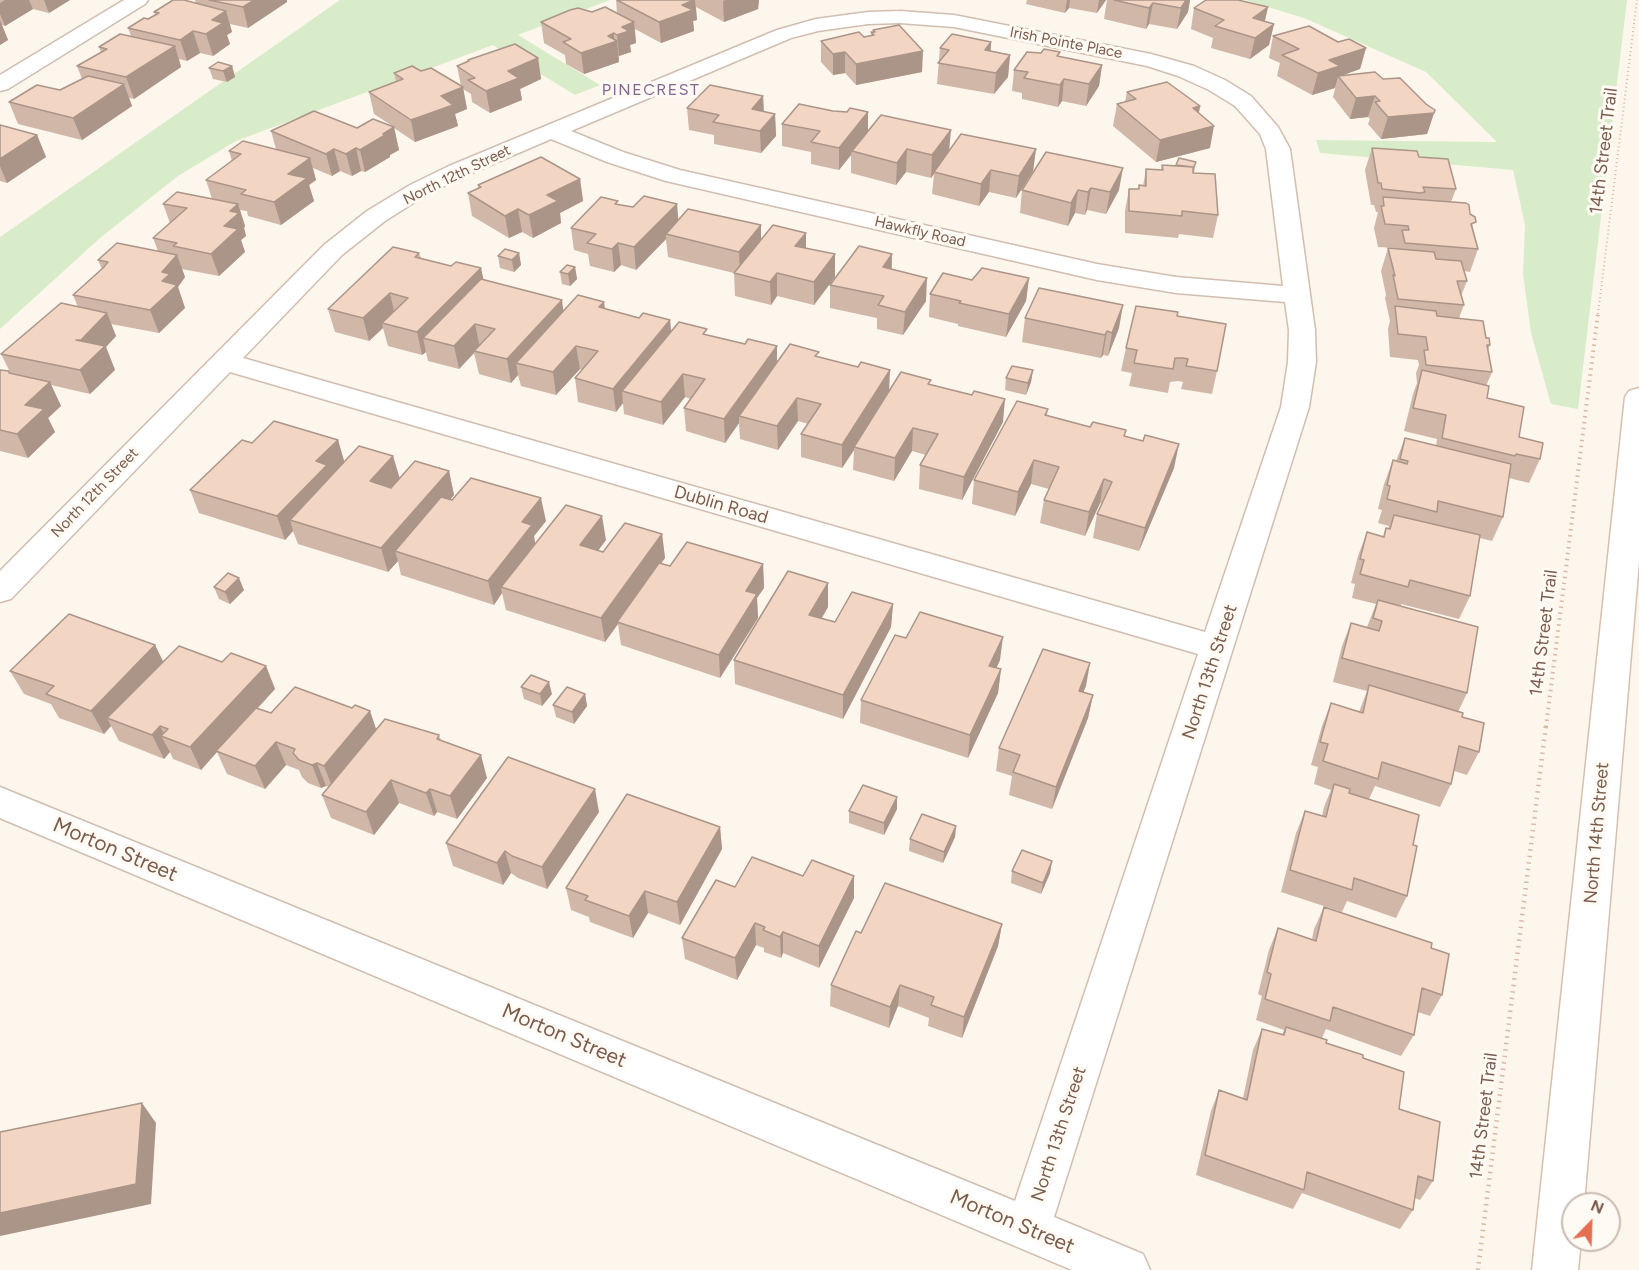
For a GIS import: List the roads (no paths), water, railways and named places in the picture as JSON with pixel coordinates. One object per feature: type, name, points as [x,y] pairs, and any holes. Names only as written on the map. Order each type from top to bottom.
[{"type":"street","points":[[0,84],[138,0]]},
{"type":"street","name":"Irish Pointe Place","points":[[868,18],[900,17],[954,21],[1151,60],[1186,71],[1217,85],[1243,101],[1251,110]]},
{"type":"street","name":"North 12th Street","points":[[0,591],[333,250],[376,216],[418,190],[457,171],[784,34],[816,25],[868,18]]},
{"type":"street","name":"North 13th Street","points":[[1028,1228],[1296,406],[1302,362],[1302,330],[1278,149],[1270,132],[1251,110]]},
{"type":"street","name":"Hawkfly Road","points":[[551,131],[615,157],[674,176],[1097,272],[1176,285],[1298,295]]},
{"type":"street","name":"Dublin Road","points":[[224,361],[1218,648]]},
{"type":"street","name":"North 14th Street","points":[[1555,1270],[1639,397]]},
{"type":"street","name":"Morton Street","points":[[0,802],[1127,1270]]},
{"type":"district","name":"PINECREST","points":[[651,90]]}]
